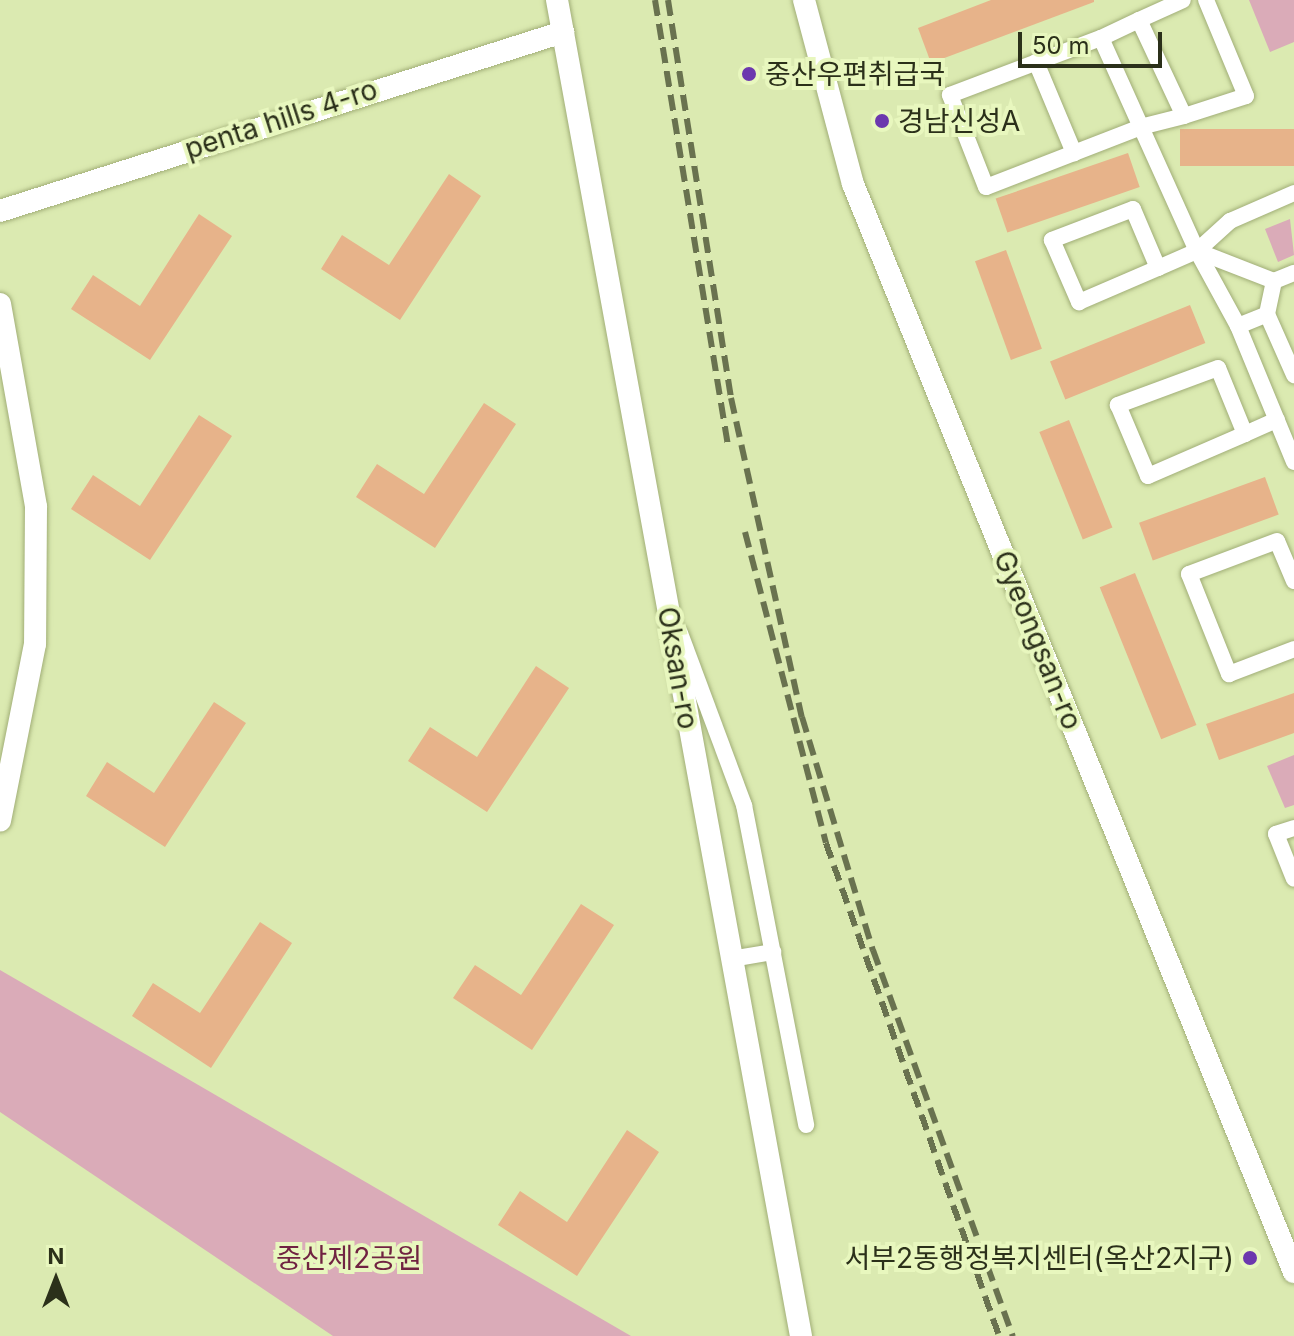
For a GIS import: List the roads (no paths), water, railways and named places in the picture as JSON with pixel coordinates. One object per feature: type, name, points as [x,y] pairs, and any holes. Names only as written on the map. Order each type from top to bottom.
[{"type":"street","name":"Oksan-ro","points":[[557,0],[801,1336]]},
{"type":"street","name":"Gyeongsan-ro","points":[[804,0],[853,184],[1294,1272]]},
{"type":"street","points":[[1183,0],[1101,38],[950,95],[986,187],[1141,127],[1246,96],[1206,0]]},
{"type":"street","points":[[1139,20],[1184,116]]},
{"type":"street","name":"penta hills 4-ro","points":[[0,211],[563,32]]},
{"type":"street","points":[[1101,38],[1197,251],[1238,326],[1294,462]]},
{"type":"street","points":[[1036,62],[1074,153]]},
{"type":"street","points":[[1158,268],[1133,209],[1052,240],[1079,302],[1158,268],[1197,251],[1230,221],[1294,193]]},
{"type":"street","points":[[1197,251],[1274,281],[1294,273]]},
{"type":"street","points":[[1274,281],[1267,314],[1294,375]]},
{"type":"street","points":[[0,304],[36,522],[35,644],[0,821]]},
{"type":"street","points":[[1238,326],[1267,314]]},
{"type":"street","points":[[1245,434],[1218,368],[1118,405],[1148,476],[1245,434],[1277,420]]},
{"type":"street","points":[[1294,581],[1277,541],[1189,574],[1229,674],[1294,649]]},
{"type":"street","points":[[664,591],[744,805],[806,1125]]},
{"type":"street","points":[[1294,828],[1276,834],[1294,879]]},
{"type":"street","points":[[731,959],[773,952]]},
{"type":"railway","points":[[655,0],[728,446]]},
{"type":"railway","points":[[668,0],[731,398],[802,717],[873,950],[1013,1336]]},
{"type":"railway","points":[[745,532],[826,843],[999,1336]]},
{"type":"place","name":"중산우편취급국","points":[[749,74]]},
{"type":"place","name":"경남신성A","points":[[882,121]]},
{"type":"place","name":"서부2동행정복지센터(옥산2지구)","points":[[1250,1258]]},
{"type":"park label","name":"중산제2공원","points":[[349,1258]]}]
